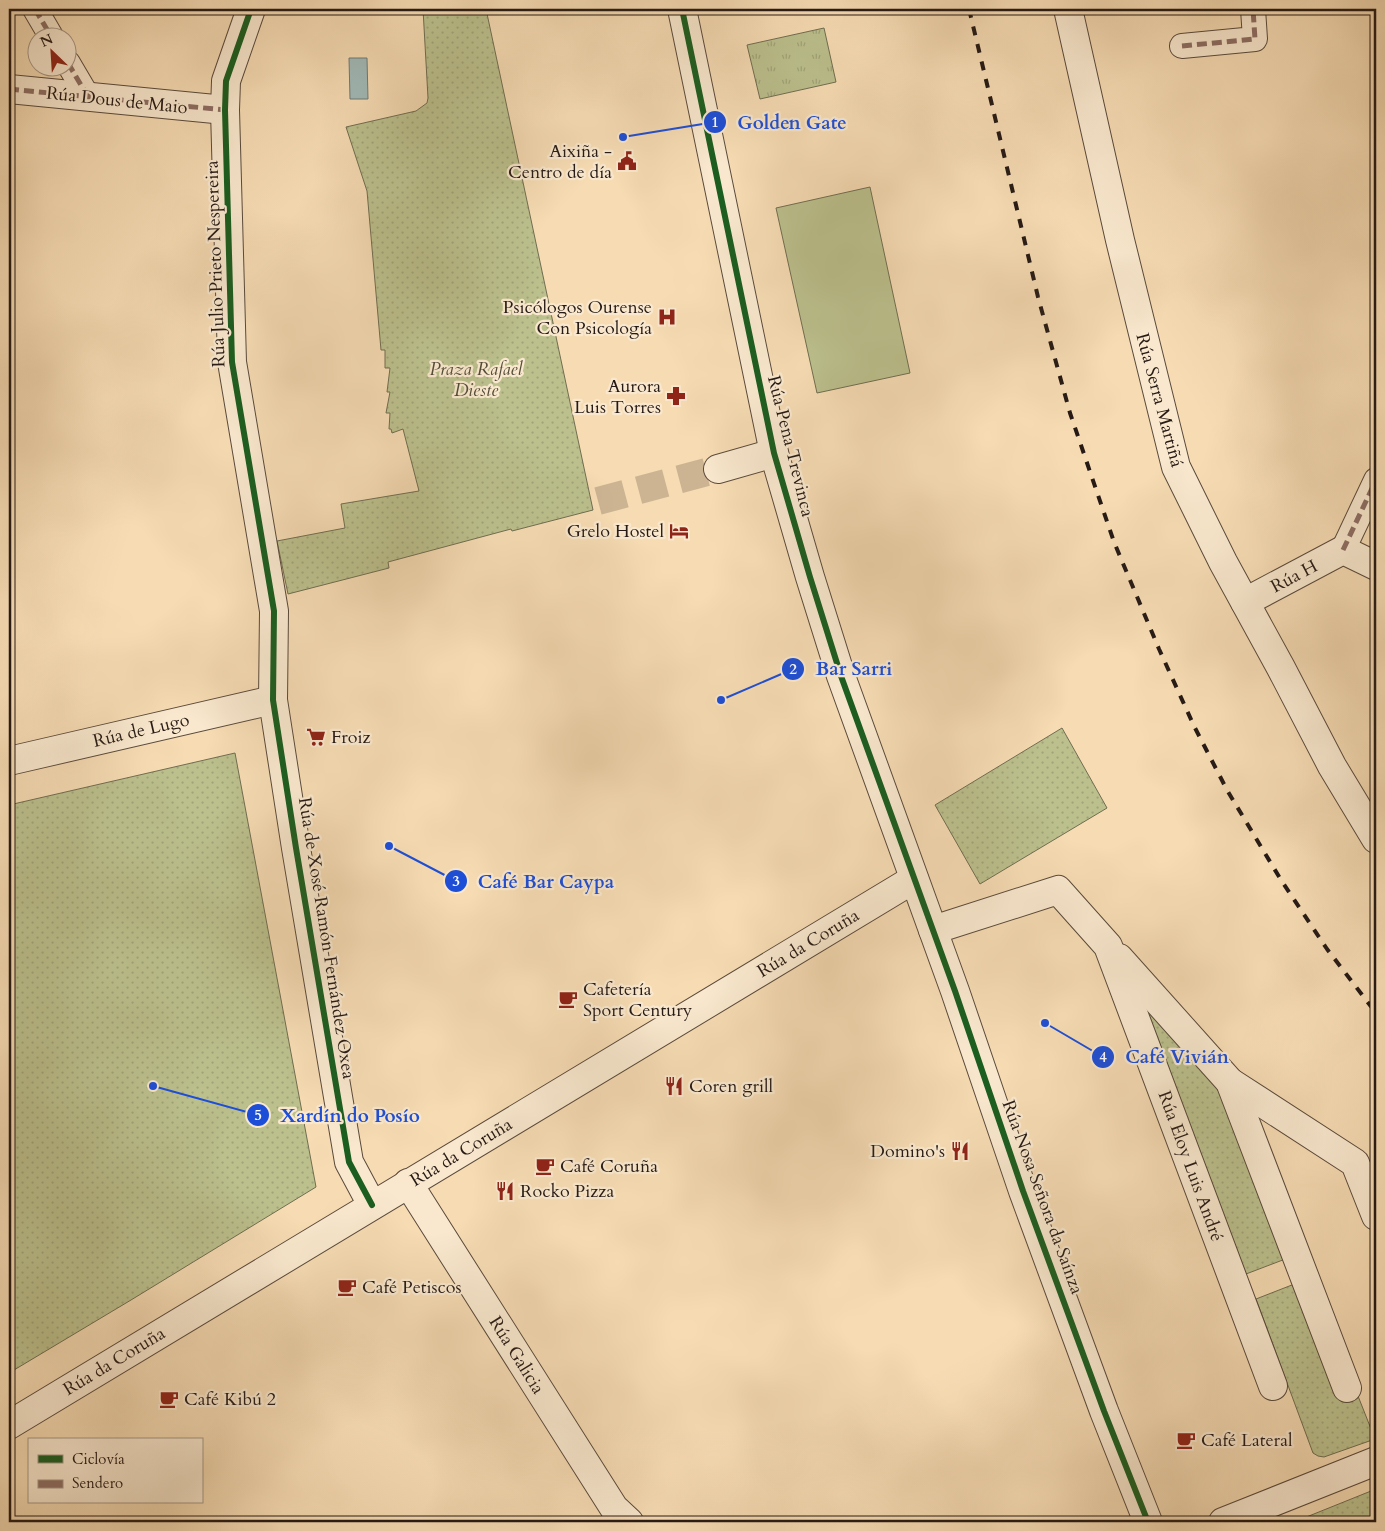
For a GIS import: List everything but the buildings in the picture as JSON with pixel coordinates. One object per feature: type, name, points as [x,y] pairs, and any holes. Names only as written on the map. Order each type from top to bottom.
[{"type":"street","points":[[35,9],[46,28]]},
{"type":"street","name":"Rúa Julio Prieto Nespereira","points":[[251,9],[226,80],[225,110],[232,362],[274,611],[273,700]]},
{"type":"street","name":"Rúa Pena Trevinca","points":[[682,9],[774,453],[841,676],[914,879]]},
{"type":"street","name":"Rúa Serra Martiñá","points":[[1068,9],[1120,240],[1176,467],[1223,562],[1332,766],[1376,839]]},
{"type":"street","points":[[1182,46],[1254,39],[1253,9]]},
{"type":"street","points":[[77,78],[88,97]]},
{"type":"street","name":"Rúa Dous de Maio","points":[[9,88],[225,110]]},
{"type":"street","points":[[718,469],[774,453]]},
{"type":"street","points":[[1376,480],[1343,550],[1376,566]]},
{"type":"street","name":"Rúa H","points":[[1245,602],[1343,550]]},
{"type":"street","name":"Rúa de Lugo","points":[[9,761],[273,700]]},
{"type":"street","name":"Rúa de Xosé Ramón Fernández Oxea","points":[[273,700],[349,1162],[372,1205]]},
{"type":"street","name":"Rúa Nosa Señora da Saínza","points":[[914,879],[955,991],[1023,1191],[1104,1411],[1148,1522]]},
{"type":"street","name":"Rúa da Coruña","points":[[9,1425],[914,879]]},
{"type":"street","name":"Rúa Eloy Luis André","points":[[933,930],[1058,890],[1230,1082],[1355,1163],[1376,1216]]},
{"type":"street","name":"Rúa Eloy Luis André","points":[[1108,946],[1273,1386]]},
{"type":"street","name":"Rúa Eloy Luis André","points":[[1230,1082],[1347,1388]]},
{"type":"street","name":"Rúa Galicia","points":[[408,1183],[614,1508],[629,1522]]},
{"type":"street","points":[[1223,1522],[1376,1461]]},
{"type":"green space","name":"Praza Rafael Dieste","points":[[423,9],[486,9],[593,510],[512,531],[511,529],[388,562],[389,568],[288,594],[277,541],[345,528],[341,504],[419,491],[403,429],[392,433],[391,429],[389,429],[390,413],[386,413],[390,392],[387,392],[390,368],[385,368],[385,350],[381,350],[367,191],[346,127],[416,111],[427,103]]},
{"type":"green space","points":[[824,28],[836,82],[760,99],[747,45]]},
{"type":"green space","points":[[870,187],[910,373],[817,393],[776,208]]},
{"type":"green space","points":[[1062,728],[1107,808],[980,884],[935,805]]},
{"type":"green space","points":[[235,753],[316,1187],[9,1373],[9,805]]},
{"type":"green space","points":[[1143,999],[1219,1086],[1288,1258],[1246,1274]]},
{"type":"green space","points":[[1297,1283],[1343,1401],[1358,1396],[1375,1439],[1324,1457],[1313,1453],[1256,1299]]},
{"type":"green space","points":[[1376,1489],[1376,1522],[1294,1522]]},
{"type":"water","points":[[349,58],[367,58],[368,99],[350,99]]},
{"type":"tunnel","points":[[598,501],[718,469]]},
{"type":"railway","points":[[969,9],[1038,297],[1070,413],[1114,542],[1194,726],[1227,790],[1281,880],[1327,949],[1376,1013]]},
{"type":"marked path","points":[[35,9],[46,28]]},
{"type":"marked path","points":[[1182,46],[1255,39],[1253,9]]},
{"type":"marked path","points":[[77,78],[88,97]]},
{"type":"marked path","points":[[9,89],[225,110]]},
{"type":"marked path","points":[[1343,550],[1376,480]]},
{"type":"cycle path","points":[[251,9],[226,81],[225,110],[232,362],[274,611],[273,700],[296,848],[349,1162],[372,1205]]},
{"type":"cycle path","points":[[682,9],[774,453],[810,577],[841,676],[955,991],[1023,1191],[1104,1411],[1148,1522]]},
{"type":"place","name":"Golden Gate","points":[[623,137]]},
{"type":"place","name":"Aixiña - Centro de día","points":[[627,161]]},
{"type":"place","name":"Psicólogos Ourense Con Psicología","points":[[667,317]]},
{"type":"place","name":"Aurora Luis Torres","points":[[676,396]]},
{"type":"place","name":"Grelo Hostel","points":[[679,531]]},
{"type":"place","name":"Bar Sarri","points":[[721,700]]},
{"type":"place","name":"Froiz","points":[[316,737]]},
{"type":"place","name":"Café Bar Caypa","points":[[389,846]]},
{"type":"place","name":"Cafetería Sport Century","points":[[568,999]]},
{"type":"place","name":"Café Vivián","points":[[1045,1023]]},
{"type":"place","name":"Xardín do Posío","points":[[153,1086]]},
{"type":"place","name":"Coren grill","points":[[674,1086]]},
{"type":"place","name":"Domino's","points":[[960,1151]]},
{"type":"place","name":"Café Coruña","points":[[545,1166]]},
{"type":"place","name":"Rocko Pizza","points":[[505,1191]]},
{"type":"place","name":"Café Petiscos","points":[[347,1287]]},
{"type":"place","name":"Café Kibú 2","points":[[169,1399]]},
{"type":"place","name":"Café Lateral","points":[[1186,1440]]}]
